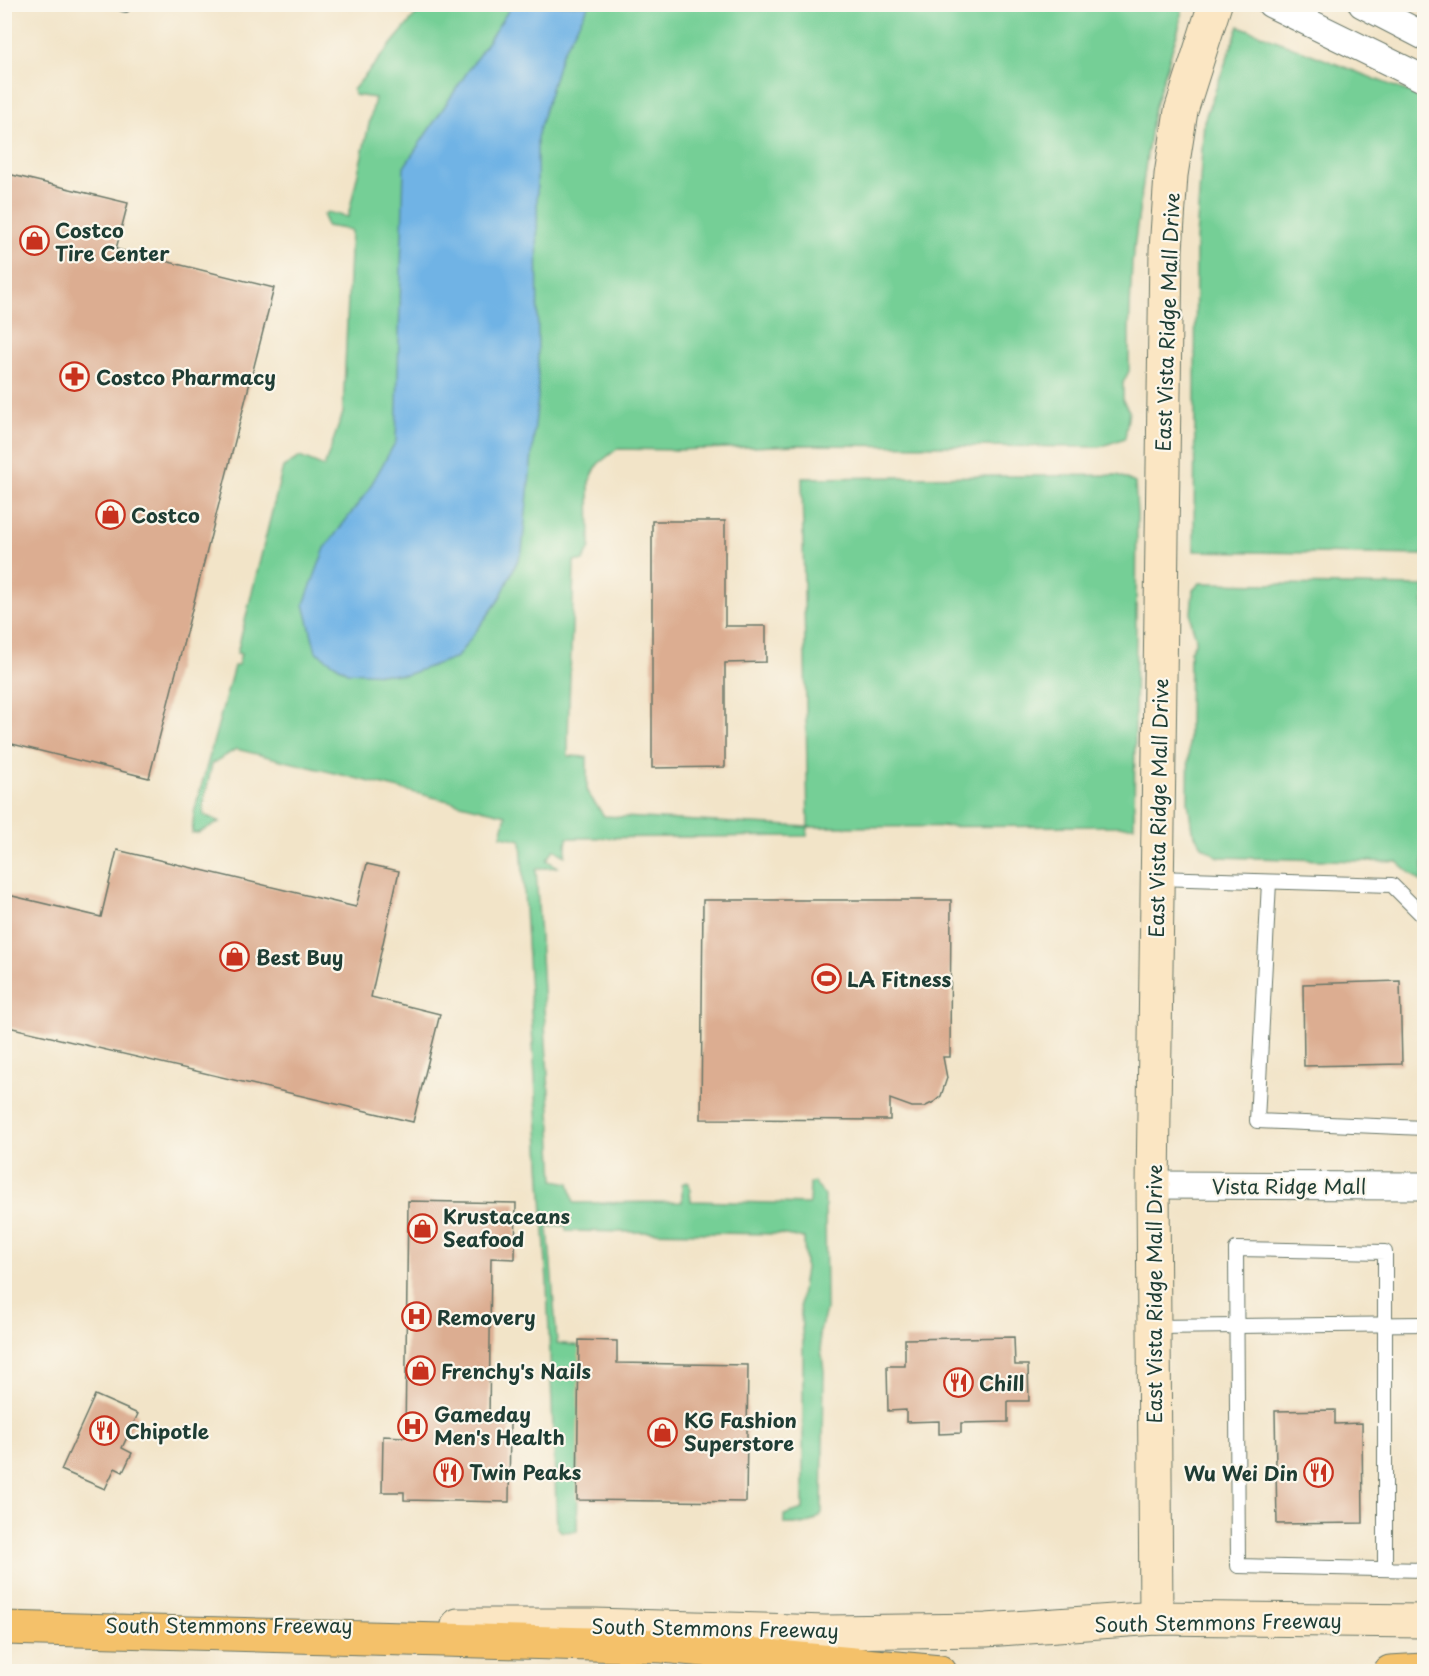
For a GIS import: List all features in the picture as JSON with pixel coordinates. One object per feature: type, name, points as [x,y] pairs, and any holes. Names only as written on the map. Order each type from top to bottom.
[{"type":"highway","points":[[4,1626],[662,1646],[940,1671]]},
{"type":"highway","points":[[1390,1671],[1425,1670]]},
{"type":"main road","name":"East Vista Ridge Mall Drive","points":[[1156,1618],[1153,1185],[1166,250],[1171,175],[1181,111],[1215,4]]},
{"type":"main road","name":"South Stemmons Freeway","points":[[4,1626],[594,1625],[826,1632],[986,1630],[1156,1618],[1425,1621]]},
{"type":"street","points":[[1272,4],[1425,79]]},
{"type":"street","points":[[1362,4],[1425,36]]},
{"type":"street","name":"Vista Ridge Mall","points":[[1153,1185],[1425,1186]]},
{"type":"lane","points":[[1157,878],[1392,885],[1425,917]]},
{"type":"lane","points":[[1269,882],[1257,1121],[1425,1128]]},
{"type":"lane","points":[[1385,1569],[1385,1252],[1236,1249],[1238,1566],[1425,1570]]},
{"type":"lane","points":[[1154,1327],[1425,1324]]},
{"type":"green space","points":[[424,5],[1183,5],[1179,27],[1153,112],[1132,262],[1129,371],[1123,383],[1123,401],[1129,411],[1125,438],[1100,447],[797,445],[679,450],[617,449],[598,464],[589,482],[590,548],[583,561],[574,561],[568,756],[587,757],[587,792],[604,816],[808,827],[807,836],[567,838],[565,856],[554,849],[547,860],[557,867],[536,869],[554,1180],[569,1183],[574,1203],[682,1202],[682,1184],[686,1182],[689,1183],[691,1201],[809,1204],[810,1183],[814,1182],[825,1196],[826,1310],[819,1334],[824,1371],[822,1513],[810,1522],[784,1524],[784,1515],[803,1509],[803,1342],[800,1304],[805,1268],[804,1238],[779,1234],[566,1231],[566,1226],[548,1227],[557,1343],[581,1346],[577,1531],[562,1532],[557,1527],[547,1282],[521,840],[501,836],[506,815],[236,749],[212,764],[203,805],[204,815],[220,822],[198,833],[192,833],[194,813],[234,666],[238,665],[241,654],[237,653],[283,467],[300,457],[324,467],[343,413],[351,230],[326,226],[324,215],[327,212],[348,217],[375,98],[354,95],[353,90]]},
{"type":"green space","points":[[1239,26],[1424,98],[1424,555],[1194,551],[1196,239],[1204,121]]},
{"type":"green space","points":[[1118,475],[1135,483],[1137,514],[1134,826],[808,827],[802,478]]},
{"type":"green space","points":[[1200,583],[1424,586],[1423,873],[1421,882],[1397,862],[1218,857],[1202,846],[1192,830],[1188,801],[1190,651],[1196,638],[1191,612],[1193,590]]},
{"type":"water","points":[[512,5],[589,5],[561,55],[537,137],[538,397],[522,551],[499,600],[457,657],[406,675],[347,672],[316,652],[304,604],[325,548],[367,492],[396,441],[404,167]]},
{"type":"building","name":"Costco","points":[[4,173],[128,203],[116,249],[274,288],[149,778],[4,742]]},
{"type":"building","points":[[652,521],[725,521],[725,626],[766,626],[766,662],[725,663],[725,767],[652,768]]},
{"type":"building","name":"Best Buy","points":[[117,850],[356,907],[367,864],[399,871],[371,997],[440,1014],[413,1122],[4,1026],[4,894],[101,917]]},
{"type":"building","name":"LA Fitness","points":[[703,900],[951,900],[950,1057],[943,1057],[947,1078],[941,1096],[924,1107],[912,1107],[890,1099],[890,1120],[701,1119]]},
{"type":"building","points":[[1400,981],[1402,1064],[1304,1066],[1303,984]]},
{"type":"building","points":[[408,1201],[516,1203],[515,1259],[491,1258],[489,1422],[510,1423],[509,1502],[404,1500],[404,1492],[382,1492],[383,1436],[405,1437]]},
{"type":"building","name":"Chill","points":[[1014,1337],[1015,1365],[1028,1365],[1029,1401],[1008,1401],[1008,1422],[961,1423],[961,1433],[939,1434],[939,1421],[906,1422],[906,1410],[888,1411],[887,1366],[905,1366],[905,1339]]},
{"type":"building","name":"KG Fashion Superstore","points":[[579,1340],[617,1341],[617,1363],[748,1365],[746,1502],[577,1500]]},
{"type":"building","name":"Chipotle","points":[[95,1395],[138,1414],[122,1448],[132,1453],[123,1472],[115,1468],[105,1489],[61,1470]]},
{"type":"building","name":"Wu Wei Din","points":[[1335,1410],[1335,1424],[1362,1423],[1363,1523],[1277,1524],[1275,1411]]},
{"type":"place","name":"Costco Tire Center","points":[[34,241]]},
{"type":"place","name":"Costco Pharmacy","points":[[75,377]]},
{"type":"place","name":"Costco","points":[[110,515]]},
{"type":"place","name":"Best Buy","points":[[235,957]]},
{"type":"place","name":"LA Fitness","points":[[826,979]]},
{"type":"place","name":"Krustaceans Seafood","points":[[422,1228]]},
{"type":"place","name":"Removery","points":[[416,1317]]},
{"type":"place","name":"Frenchy's Nails","points":[[420,1371]]},
{"type":"place","name":"Chill","points":[[958,1383]]},
{"type":"place","name":"Gameday Men's Health","points":[[413,1426]]},
{"type":"place","name":"Chipotle","points":[[104,1431]]},
{"type":"place","name":"KG Fashion Superstore","points":[[663,1432]]},
{"type":"place","name":"Twin Peaks","points":[[448,1472]]},
{"type":"place","name":"Wu Wei Din","points":[[1319,1473]]}]
